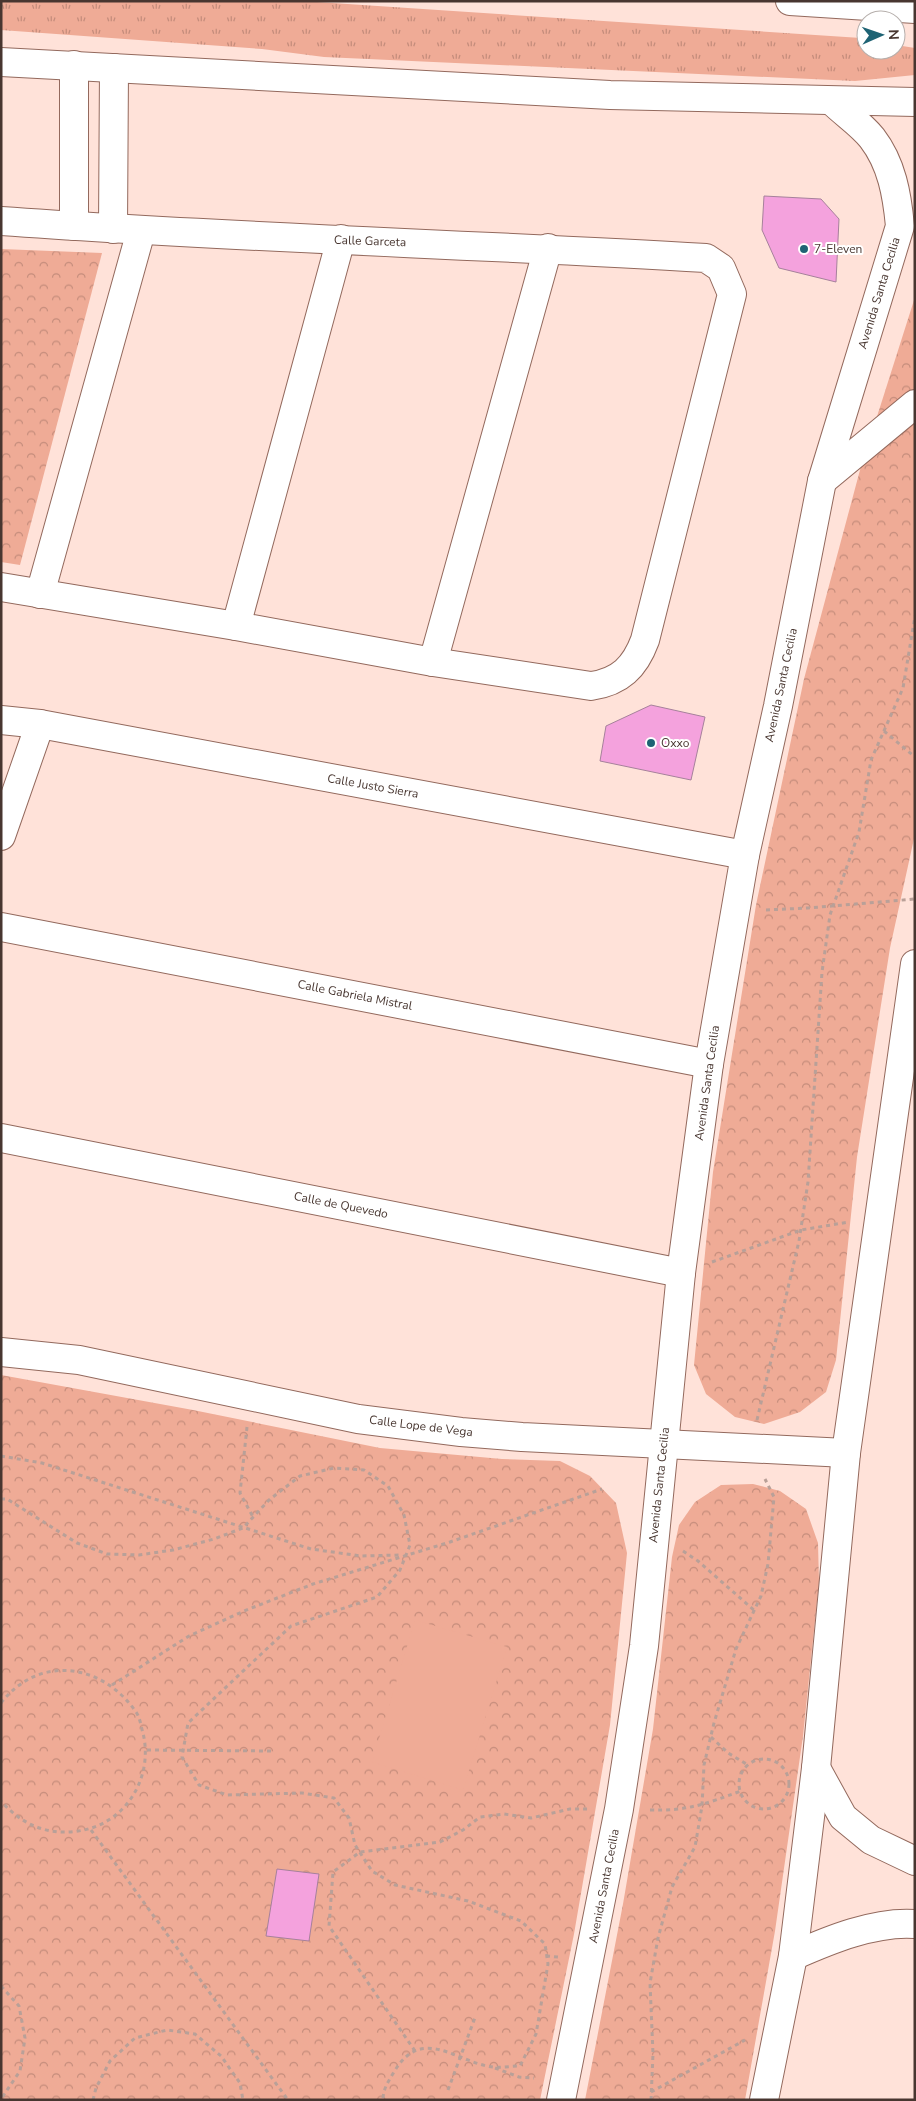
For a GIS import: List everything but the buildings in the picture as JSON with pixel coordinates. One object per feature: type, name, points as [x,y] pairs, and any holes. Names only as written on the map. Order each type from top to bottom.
[{"type":"street","points":[[790,1],[915,9]]},
{"type":"street","points":[[1,62],[610,95],[915,102]]},
{"type":"street","points":[[74,66],[74,226]]},
{"type":"street","points":[[113,229],[114,68]]},
{"type":"street","name":"Avenida Santa Cecilia","points":[[561,2100],[620,1809],[644,1646],[681,1273],[708,1064],[735,910],[745,855],[778,706],[822,481],[900,226],[898,196],[887,163],[871,138],[832,101]]},
{"type":"street","name":"Calle Garceta","points":[[1,220],[141,231],[548,248],[706,258],[721,268],[732,294],[645,640],[639,656],[620,677],[605,684],[591,686],[433,662]]},
{"type":"street","points":[[40,594],[141,231]]},
{"type":"street","points":[[236,626],[341,239]]},
{"type":"street","points":[[1,587],[236,626],[433,662],[548,248]]},
{"type":"street","points":[[822,481],[915,404]]},
{"type":"street","name":"Calle Justo Sierra","points":[[1,720],[40,724],[745,855]]},
{"type":"street","points":[[1,836],[40,724]]},
{"type":"street","name":"Calle Gabriela Mistral","points":[[1,927],[708,1064]]},
{"type":"street","points":[[764,2100],[793,1956],[816,1768],[846,1452],[915,964]]},
{"type":"street","name":"Calle de Quevedo","points":[[1,1138],[681,1273]]},
{"type":"street","name":"Calle Lope de Vega","points":[[1,1352],[79,1360],[358,1419],[461,1432],[522,1437],[846,1452]]},
{"type":"street","points":[[816,1768],[843,1817],[871,1840],[915,1861]]},
{"type":"street","points":[[793,1956],[832,1938],[870,1928],[915,1924]]},
{"type":"path","points":[[651,2100],[653,2054],[650,1983],[658,1938],[672,1886],[695,1847],[702,1806],[704,1765],[710,1737],[736,1649],[761,1596],[768,1564],[774,1497],[750,1447],[778,1333],[800,1230],[808,1182],[822,972],[830,915],[859,832],[871,760],[902,688],[915,616]]},
{"type":"path","points":[[884,731],[915,757]]},
{"type":"path","points":[[735,910],[793,910],[915,899]]},
{"type":"path","points":[[681,1273],[800,1230],[880,1217]]},
{"type":"path","points":[[248,1421],[240,1493],[253,1518]]},
{"type":"path","points":[[1,1456],[42,1463],[311,1549],[362,1556],[406,1554]]},
{"type":"path","points":[[1,1499],[7,1500],[77,1543],[107,1554],[138,1555],[173,1550],[214,1539],[243,1528],[269,1500],[300,1476],[334,1468],[364,1470],[388,1486],[404,1515],[410,1545],[400,1570],[376,1596],[291,1626],[188,1723],[182,1758],[199,1785],[227,1796],[302,1793],[334,1798],[348,1818],[355,1845],[372,1871],[395,1885],[468,1901],[501,1912],[521,1921],[545,1944],[548,1964],[536,2034],[520,2066],[492,2067]]},
{"type":"path","points":[[112,1685],[189,1636],[244,1611],[313,1584],[450,1542],[602,1489]]},
{"type":"path","points":[[655,1531],[698,1562],[755,1611]]},
{"type":"path","points":[[1,1703],[10,1692],[34,1676],[60,1670],[87,1673],[112,1685],[137,1713],[147,1750],[143,1776],[132,1799],[114,1818],[91,1830],[64,1834],[37,1828],[12,1814],[1,1801]]},
{"type":"path","points":[[710,1737],[728,1753],[748,1765]]},
{"type":"path","points":[[147,1750],[270,1751]]},
{"type":"path","points":[[755,1760],[772,1760],[785,1770],[789,1786],[782,1801],[767,1808],[751,1804],[745,1799],[741,1791],[741,1777],[748,1765],[755,1760]]},
{"type":"path","points":[[415,2051],[329,1926],[332,1872],[360,1852],[440,1842],[463,1830],[480,1817],[504,1814],[531,1818],[570,1809],[672,1811],[702,1806],[741,1791]]},
{"type":"path","points":[[91,1830],[288,2100]]},
{"type":"path","points":[[1,1986],[19,2006],[25,2038],[20,2071],[1,2099]]},
{"type":"path","points":[[448,2090],[462,2057],[476,2015]]},
{"type":"path","points":[[651,2092],[780,2020]]},
{"type":"path","points":[[93,2100],[96,2088],[110,2061],[135,2038],[167,2030],[195,2034],[221,2056],[240,2083],[244,2100]]},
{"type":"path","points":[[383,2100],[383,2090],[398,2066],[415,2051],[439,2048],[519,2076],[536,2078]]},
{"type":"green space","points":[[1,1],[302,1],[856,38],[856,60],[906,60],[906,47],[915,48],[915,75],[855,81],[324,57],[262,49],[1,30]]},
{"type":"green space","points":[[1,249],[102,253],[20,565],[1,562]]},
{"type":"green space","points":[[915,297],[915,834],[890,948],[857,1157],[836,1360],[826,1392],[800,1412],[764,1424],[735,1417],[706,1394],[694,1365],[713,1172],[756,905],[804,679],[860,470]]},
{"type":"green space","points":[[1,1375],[193,1410],[380,1448],[502,1459],[560,1461],[590,1476],[616,1503],[627,1553],[610,1725],[574,1934],[540,2100],[1,2100]]},
{"type":"green space","points":[[753,1484],[780,1491],[806,1509],[818,1543],[819,1582],[803,1736],[775,1931],[745,2100],[585,2100],[623,1904],[653,1729],[672,1557],[679,1525],[695,1502],[721,1485]]},
{"type":"green space","points":[[415,1620],[507,1647],[463,1790],[372,1762]]},
{"type":"place","name":"7-Eleven","points":[[804,249]]},
{"type":"place","name":"Oxxo","points":[[651,743]]}]
